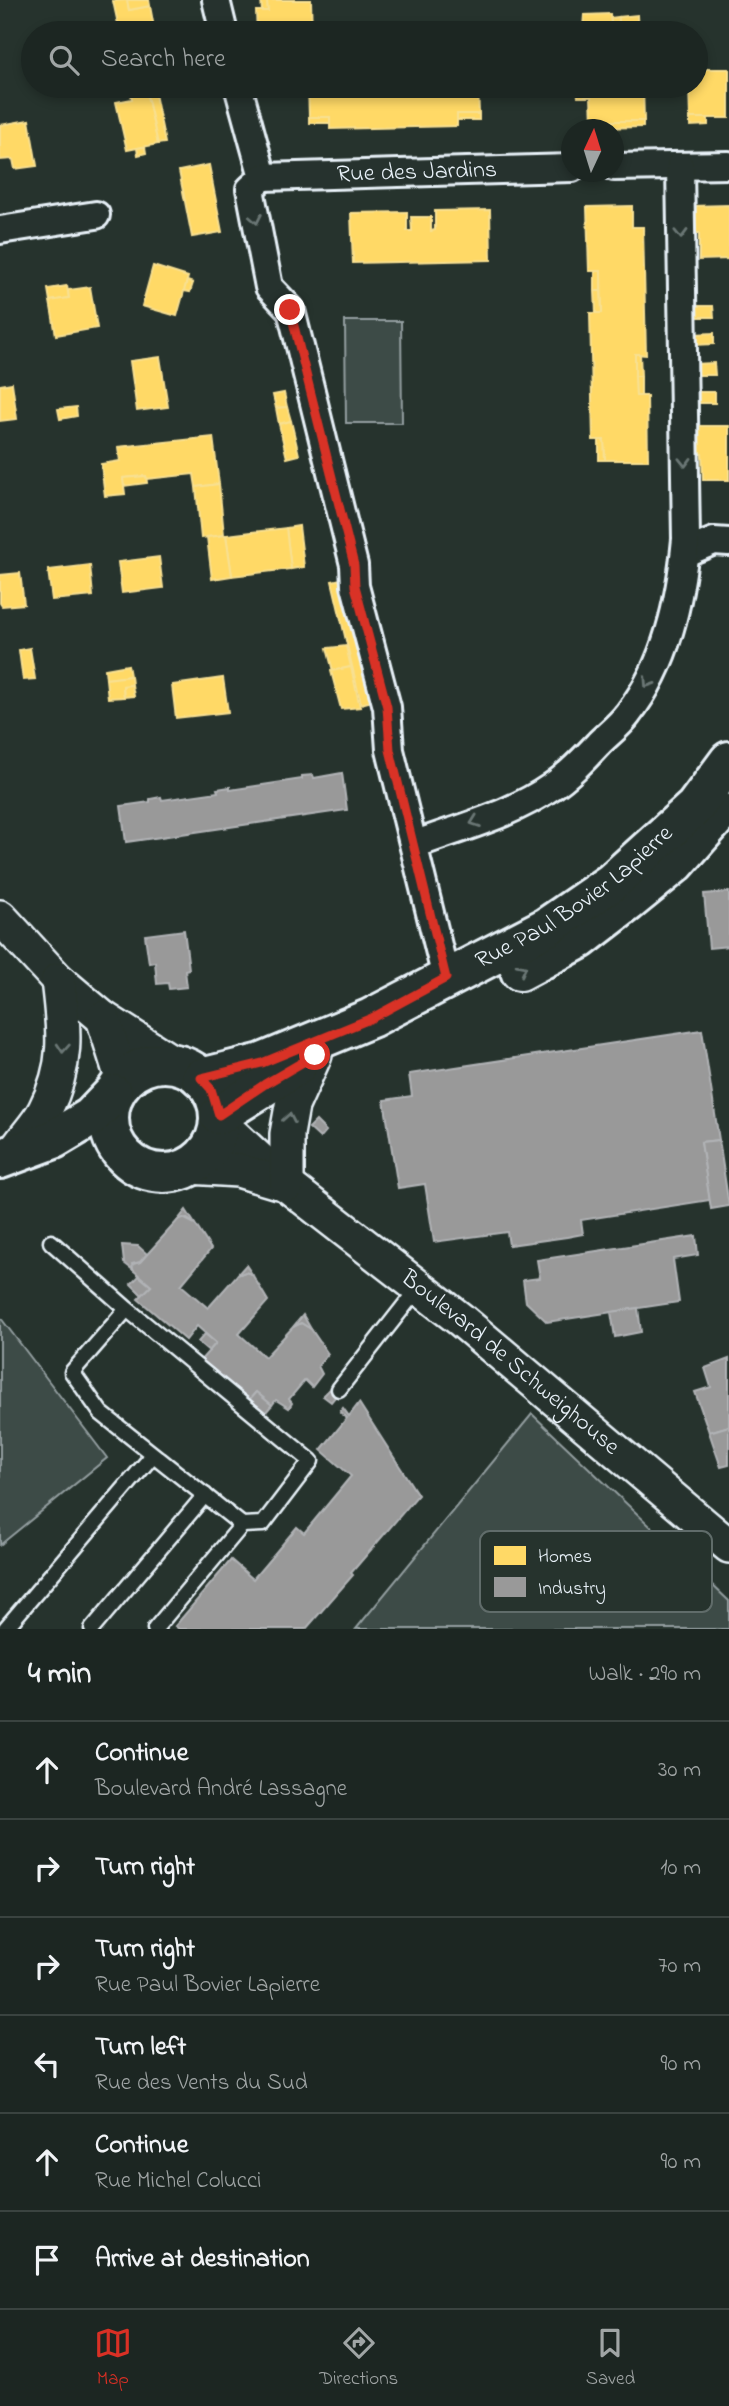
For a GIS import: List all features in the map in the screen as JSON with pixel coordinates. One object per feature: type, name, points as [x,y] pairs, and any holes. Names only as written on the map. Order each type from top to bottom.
[{"type":"main road","name":"Rue Paul Bovier Lapierre","points":[[188,1071],[262,1063],[287,1053],[372,1018],[547,927],[611,883],[695,807],[729,761]]},
{"type":"main road","points":[[219,1119],[265,1084],[315,1055],[414,1021],[512,975],[580,939],[676,863],[729,803]]},
{"type":"main road","points":[[4,1161],[54,1139],[91,1117],[118,1087],[138,1069],[156,1063],[188,1071],[211,1089],[219,1119],[210,1149],[190,1167],[175,1173],[159,1174],[130,1163],[111,1139],[108,1124],[109,1108],[118,1087]]},
{"type":"main road","points":[[4,1161],[72,1149],[119,1152]]},
{"type":"street","points":[[216,0],[222,21]]},
{"type":"street","points":[[241,98],[263,177],[250,189],[269,287],[290,310],[354,565],[355,586],[387,707],[390,750],[446,978]]},
{"type":"street","points":[[624,167],[729,165]]},
{"type":"street","points":[[414,845],[513,808],[551,787],[586,758],[628,714],[656,671],[671,629],[685,554],[680,166]]},
{"type":"street","name":"Rue des Jardins","points":[[263,177],[561,168]]},
{"type":"street","points":[[0,230],[96,215]]},
{"type":"street","points":[[685,554],[715,541],[729,542]]},
{"type":"street","points":[[0,917],[58,980],[103,1018],[188,1071]]},
{"type":"street","points":[[4,1161],[44,1112],[61,1070],[65,1040],[58,980]]},
{"type":"street","points":[[103,1018],[118,1087]]},
{"type":"street","points":[[287,1185],[286,1134],[292,1105],[315,1055]]},
{"type":"street","name":"Boulevard de Schweighouse","points":[[219,1119],[287,1185],[419,1287],[711,1531]]},
{"type":"street","name":"Boulevard de Schweighouse","points":[[190,1167],[238,1170],[287,1185]]},
{"type":"street","name":"Boulevard de Schweighouse","points":[[712,1532],[729,1546]]},
{"type":"lane","points":[[51,1242],[127,1309],[311,1461],[263,1524],[242,1525],[153,1455],[101,1413],[72,1371],[127,1309]]},
{"type":"lane","points":[[339,1389],[419,1287]]},
{"type":"lane","points":[[5,1629],[153,1455]]},
{"type":"lane","points":[[92,1629],[205,1495]]},
{"type":"lane","points":[[155,1629],[242,1525]]},
{"type":"shaded area","points":[[345,321],[401,321],[402,423],[346,423]]},
{"type":"shaded area","points":[[0,1317],[107,1458],[0,1545]]},
{"type":"shaded area","points":[[532,1414],[655,1531],[480,1531],[480,1612],[712,1612],[712,1585],[729,1601],[729,1629],[356,1629]]},
{"type":"building: Homes","points":[[127,0],[129,10],[150,6],[153,21],[117,21],[113,1]]},
{"type":"building: Homes","points":[[127,0],[149,0],[150,6],[129,10]]},
{"type":"building: Homes","points":[[261,0],[267,0],[268,11],[262,11]]},
{"type":"building: Homes","points":[[267,0],[311,0],[312,21],[256,21],[256,11],[268,11]]},
{"type":"building: Homes","points":[[610,14],[611,21],[584,21],[584,15]]},
{"type":"building: Homes","points":[[637,15],[637,21],[619,21],[619,17]]},
{"type":"building: Homes","points":[[708,69],[729,69],[729,118],[690,118],[689,98],[708,98]]},
{"type":"building: Homes","points":[[148,98],[158,144],[127,150],[116,102]]},
{"type":"building: Homes","points":[[148,98],[156,98],[165,143],[158,144]]},
{"type":"building: Homes","points":[[308,98],[478,98],[479,114],[457,114],[457,126],[330,129],[330,117],[309,117]]},
{"type":"building: Homes","points":[[591,98],[643,98],[644,121],[592,119]]},
{"type":"building: Homes","points":[[457,114],[479,114],[479,120],[457,120]]},
{"type":"building: Homes","points":[[309,117],[330,117],[330,123],[309,123]]},
{"type":"building: Homes","points":[[690,118],[708,118],[708,125],[690,126]]},
{"type":"building: Homes","points":[[29,120],[37,166],[15,169],[13,159],[0,160],[0,125]]},
{"type":"building: Homes","points":[[624,121],[643,121],[643,127],[624,127]]},
{"type":"building: Homes","points":[[145,147],[146,153],[138,155],[137,148]]},
{"type":"building: Homes","points":[[209,165],[222,232],[192,237],[179,171]]},
{"type":"building: Homes","points":[[729,205],[729,259],[699,260],[699,233],[692,233],[691,206]]},
{"type":"building: Homes","points":[[632,206],[632,227],[643,227],[646,355],[635,354],[636,396],[647,396],[648,460],[605,460],[604,440],[593,440],[590,313],[602,313],[601,271],[589,271],[587,207]]},
{"type":"building: Homes","points":[[490,210],[491,260],[353,263],[351,213],[407,212],[407,231],[412,231],[411,217],[431,217],[431,231],[435,230],[435,211]]},
{"type":"building: Homes","points":[[153,266],[188,277],[177,316],[142,306]]},
{"type":"building: Homes","points":[[595,271],[601,271],[601,291],[595,291]]},
{"type":"building: Homes","points":[[187,281],[193,283],[190,292],[184,291]]},
{"type":"building: Homes","points":[[67,286],[69,298],[50,301],[48,289]]},
{"type":"building: Homes","points":[[90,287],[97,328],[56,335],[50,301],[69,298],[68,290]]},
{"type":"building: Homes","points":[[595,291],[601,291],[602,313],[596,313]]},
{"type":"building: Homes","points":[[693,306],[713,306],[714,317],[693,317]]},
{"type":"building: Homes","points":[[714,333],[714,344],[694,345],[694,334]]},
{"type":"building: Homes","points":[[635,354],[640,354],[641,376],[635,376]]},
{"type":"building: Homes","points":[[160,357],[168,407],[137,411],[130,361]]},
{"type":"building: Homes","points":[[714,363],[715,375],[694,375],[694,364]]},
{"type":"building: Homes","points":[[635,376],[641,376],[641,396],[636,396]]},
{"type":"building: Homes","points":[[12,383],[17,419],[0,421],[0,385]]},
{"type":"building: Homes","points":[[695,392],[715,392],[715,403],[695,403]]},
{"type":"building: Homes","points":[[284,393],[287,407],[276,408],[273,395]]},
{"type":"building: Homes","points":[[76,407],[77,416],[60,419],[58,409]]},
{"type":"building: Homes","points":[[287,407],[291,421],[279,424],[276,408]]},
{"type":"building: Homes","points":[[291,421],[299,455],[287,458],[279,424]]},
{"type":"building: Homes","points":[[695,426],[729,426],[729,480],[703,480],[702,454],[695,454]]},
{"type":"building: Homes","points":[[213,437],[219,484],[196,487],[194,474],[147,479],[146,476],[123,478],[125,494],[105,496],[101,464],[120,461],[118,447]]},
{"type":"building: Homes","points":[[599,440],[604,440],[605,460],[599,460]]},
{"type":"building: Homes","points":[[146,476],[147,483],[124,486],[123,478]]},
{"type":"building: Homes","points":[[219,484],[224,535],[201,538],[196,487]]},
{"type":"building: Homes","points":[[299,526],[304,567],[291,569],[286,528]]},
{"type":"building: Homes","points":[[286,528],[291,569],[232,576],[226,535]]},
{"type":"building: Homes","points":[[226,535],[232,576],[212,579],[207,537]]},
{"type":"building: Homes","points":[[159,557],[163,588],[122,593],[118,562]]},
{"type":"building: Homes","points":[[90,565],[93,596],[52,600],[48,570]]},
{"type":"building: Homes","points":[[20,573],[24,604],[2,606],[0,575]]},
{"type":"building: Homes","points":[[350,577],[379,699],[361,704],[332,581]]},
{"type":"building: Homes","points":[[346,646],[351,667],[333,671],[327,648]]},
{"type":"building: Homes","points":[[30,648],[35,679],[23,680],[19,650]]},
{"type":"building: Homes","points":[[128,665],[130,676],[106,679],[105,669]]},
{"type":"building: Homes","points":[[351,667],[360,707],[341,709],[331,671]]},
{"type":"building: Homes","points":[[131,676],[132,685],[123,686],[124,697],[108,698],[106,679]]},
{"type":"building: Homes","points":[[223,678],[228,712],[176,718],[172,685]]},
{"type":"building: Homes","points":[[132,685],[134,696],[124,697],[123,686]]},
{"type":"building: Industry","points":[[342,773],[347,810],[126,842],[121,806],[150,802],[150,799],[161,797],[162,800],[218,792],[217,789],[230,787],[230,790],[302,779],[302,776],[313,775],[314,778]]},
{"type":"building: Industry","points":[[729,892],[729,946],[709,948],[704,894]]},
{"type":"building: Industry","points":[[184,930],[189,969],[185,970],[187,987],[169,989],[168,983],[157,984],[155,962],[149,963],[145,935]]},
{"type":"building: Industry","points":[[702,1030],[719,1140],[701,1142],[710,1200],[581,1220],[583,1234],[509,1245],[507,1232],[434,1242],[425,1184],[398,1188],[384,1100],[412,1096],[409,1074]]},
{"type":"building: Industry","points":[[316,1121],[326,1131],[320,1138],[309,1128]]},
{"type":"building: Industry","points":[[719,1140],[729,1206],[711,1209],[701,1142]]},
{"type":"building: Industry","points":[[186,1210],[195,1224],[186,1218],[178,1220]]},
{"type":"building: Industry","points":[[183,1218],[195,1224],[211,1249],[181,1285],[208,1308],[237,1275],[245,1272],[252,1274],[268,1301],[239,1334],[265,1357],[293,1327],[301,1323],[311,1329],[328,1354],[318,1366],[322,1374],[312,1387],[305,1380],[289,1399],[292,1403],[289,1408],[276,1400],[272,1405],[256,1392],[247,1403],[199,1362],[216,1343],[197,1326],[186,1340],[138,1299],[151,1286],[133,1270],[132,1264],[140,1262],[178,1220]]},
{"type":"building: Industry","points":[[696,1236],[698,1255],[673,1259],[679,1302],[547,1322],[526,1302],[523,1280],[540,1278],[537,1260]]},
{"type":"building: Industry","points":[[122,1245],[138,1246],[147,1254],[140,1262],[132,1264],[133,1270],[124,1263]]},
{"type":"building: Industry","points":[[246,1265],[252,1274],[245,1272],[237,1275]]},
{"type":"building: Industry","points":[[139,1276],[151,1286],[142,1295],[131,1284]]},
{"type":"building: Industry","points":[[638,1308],[641,1332],[615,1337],[611,1312]]},
{"type":"building: Industry","points":[[303,1315],[311,1329],[301,1323],[293,1327]]},
{"type":"building: Industry","points":[[205,1334],[216,1343],[209,1351],[198,1342]]},
{"type":"building: Industry","points":[[729,1359],[729,1426],[709,1432],[695,1392],[711,1387],[705,1368]]},
{"type":"building: Industry","points":[[331,1388],[336,1396],[331,1402],[323,1396]]},
{"type":"building: Industry","points":[[256,1392],[272,1405],[265,1413],[249,1400]]},
{"type":"building: Industry","points":[[359,1403],[418,1495],[351,1573],[353,1575],[306,1629],[179,1629],[175,1626],[231,1560],[253,1579],[297,1527],[304,1533],[351,1476],[321,1450],[347,1418],[340,1412],[343,1408],[349,1416]]},
{"type":"building: Industry","points":[[729,1426],[729,1465],[721,1467],[709,1432]]},
{"type":"route","points":[[290,310],[354,565],[355,586],[387,707],[390,750],[446,978],[372,1018],[262,1063],[201,1078],[211,1089],[219,1115],[315,1055]]}]
